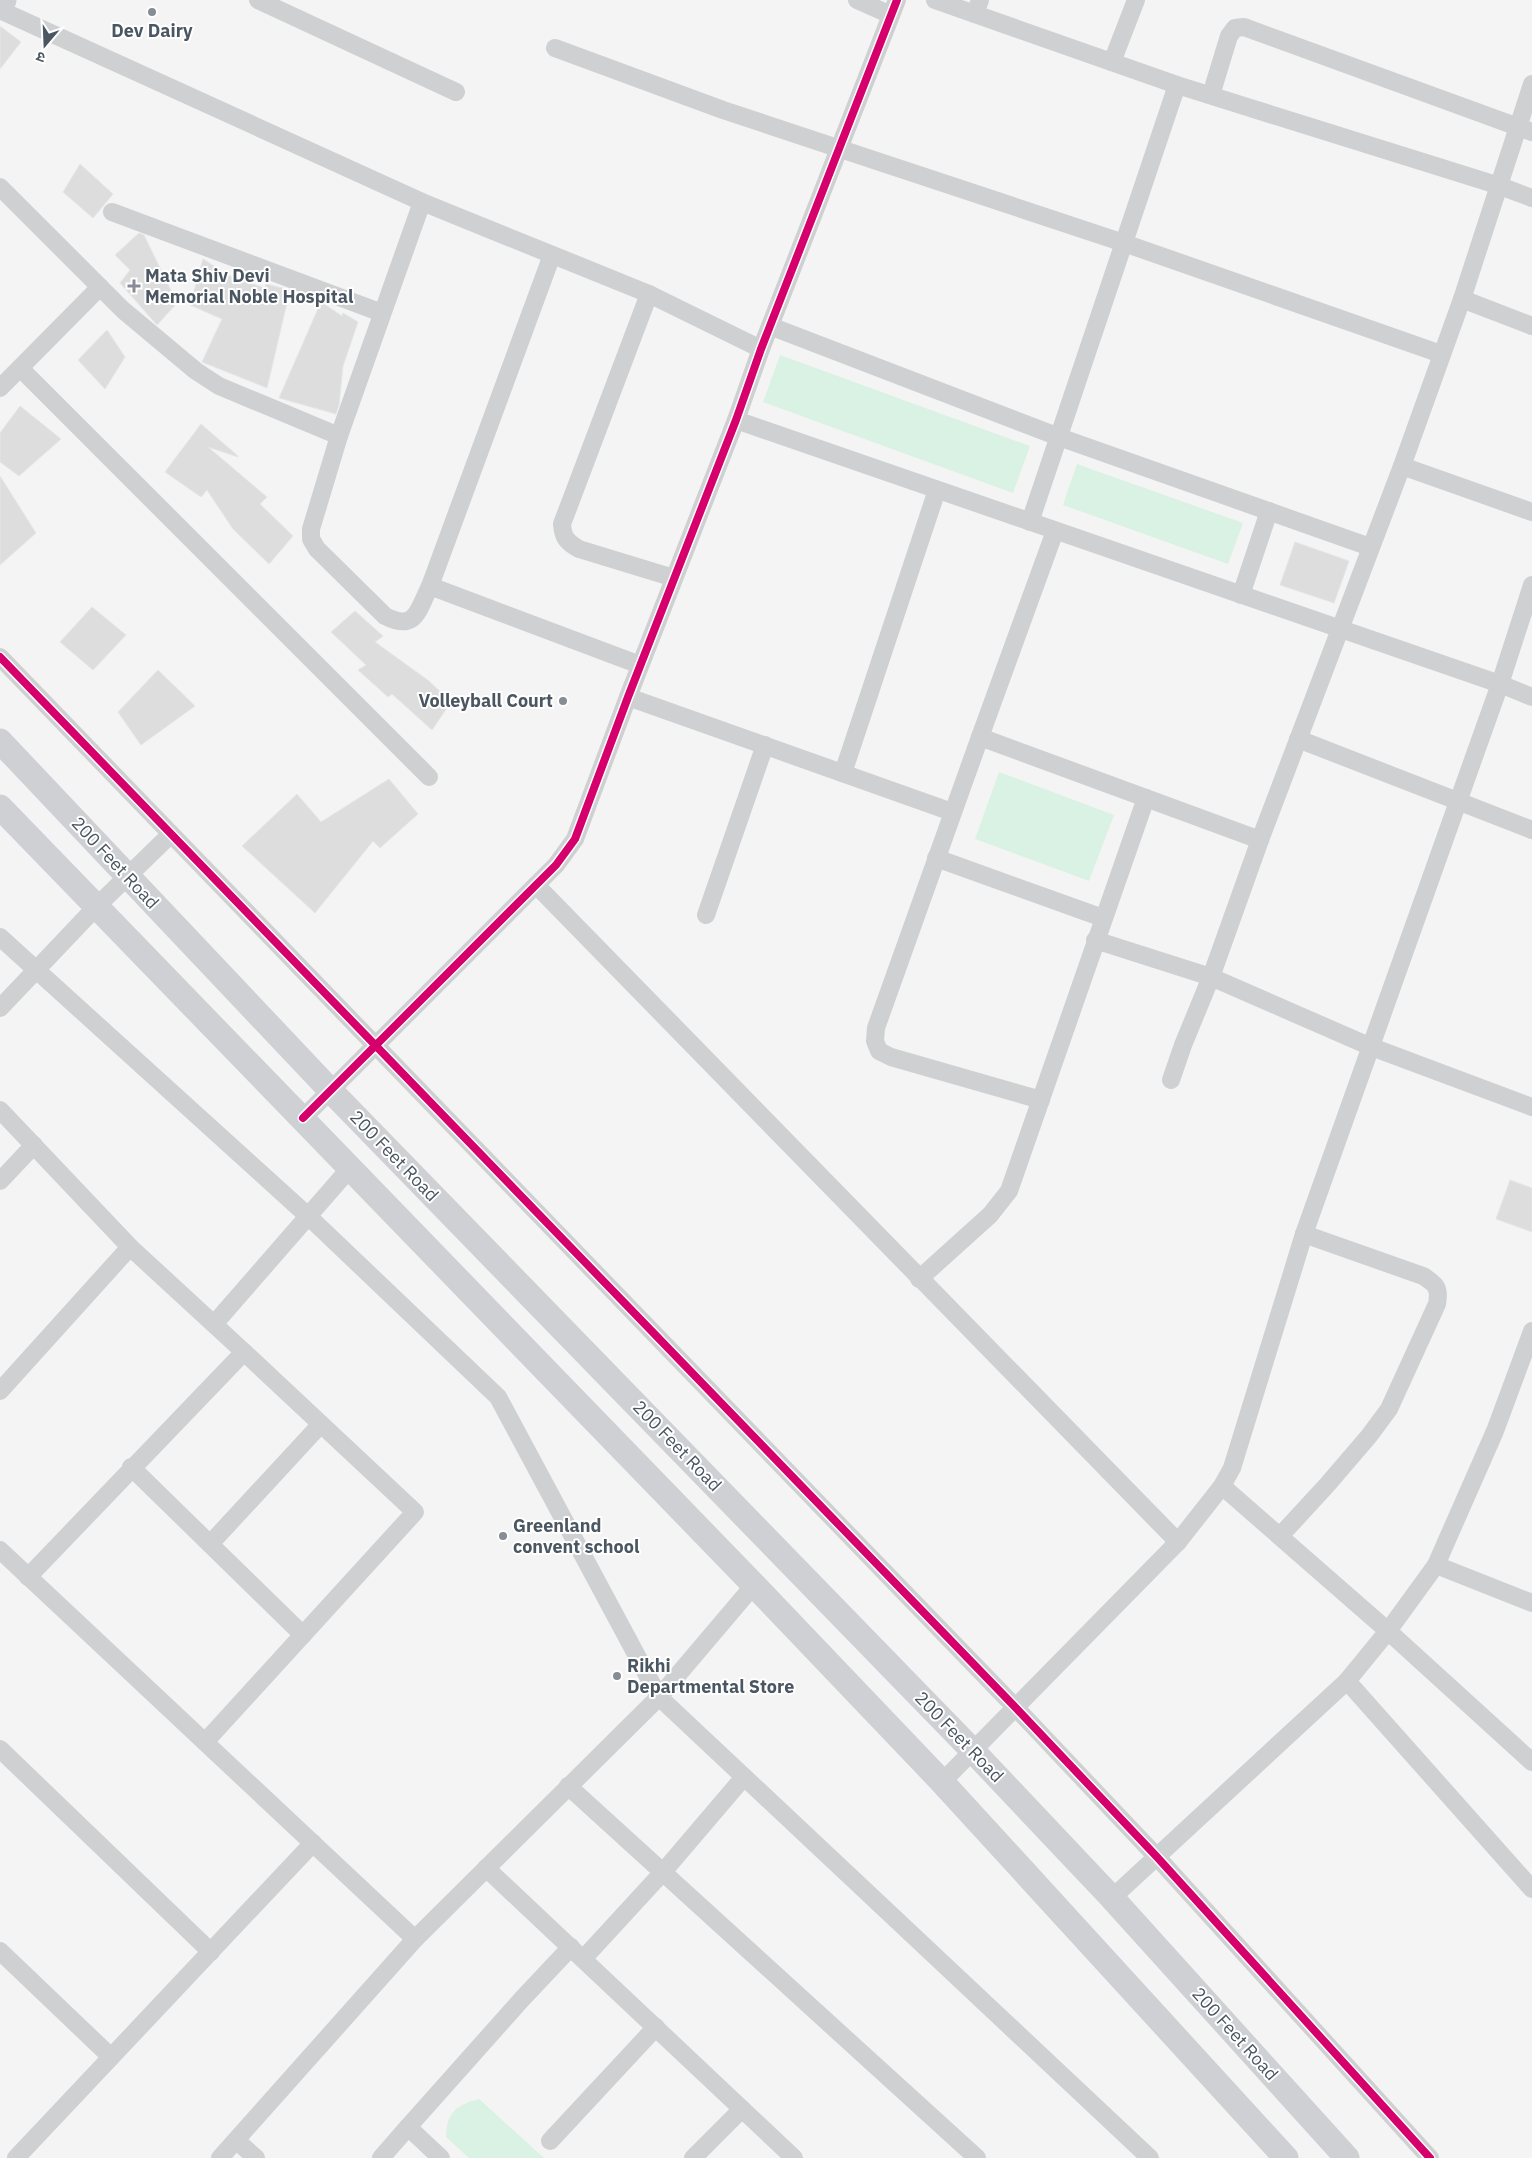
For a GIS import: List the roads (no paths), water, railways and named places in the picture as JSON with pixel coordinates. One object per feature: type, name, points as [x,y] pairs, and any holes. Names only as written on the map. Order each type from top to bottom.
[{"type":"street","points":[[0,4],[4,0]]},
{"type":"street","points":[[258,0],[456,92]]},
{"type":"street","points":[[303,1118],[536,885],[564,856],[575,839],[640,665],[736,420],[761,349],[894,7],[858,0]]},
{"type":"street","points":[[935,0],[978,7],[1112,62],[1177,85],[1500,186],[1532,198]]},
{"type":"street","points":[[1112,62],[1136,0]]},
{"type":"street","points":[[0,10],[422,202],[649,294],[761,349]]},
{"type":"street","points":[[1211,95],[1229,36],[1235,28],[1244,27],[1525,130]]},
{"type":"street","points":[[555,48],[723,110],[1124,243],[1442,354]]},
{"type":"street","points":[[1171,1080],[1211,977],[1298,738],[1402,466],[1500,186],[1525,130],[1532,84]]},
{"type":"street","points":[[1030,522],[1177,85]]},
{"type":"street","points":[[0,186],[129,316],[196,371],[219,386],[339,436]]},
{"type":"street","points":[[422,202],[339,436],[311,529],[312,539],[317,549],[385,616],[396,622],[405,623],[414,619],[430,586],[552,255]]},
{"type":"street","points":[[112,212],[382,313]]},
{"type":"street","points":[[0,388],[100,287]]},
{"type":"street","points":[[649,294],[562,524],[563,536],[569,544],[579,550],[674,578]]},
{"type":"street","points":[[1462,299],[1532,326]]},
{"type":"street","points":[[770,326],[1059,437],[1370,547]]},
{"type":"street","points":[[20,368],[429,777]]},
{"type":"street","points":[[736,420],[1339,630],[1500,684],[1532,697]]},
{"type":"street","points":[[1402,466],[1532,512]]},
{"type":"street","points":[[843,773],[937,490]]},
{"type":"street","points":[[1241,595],[1269,511]]},
{"type":"street","points":[[1041,1100],[891,1057],[879,1051],[875,1040],[876,1028],[952,812],[1055,531]]},
{"type":"street","points":[[942,1782],[1178,1542],[1222,1486],[1234,1461],[1304,1234],[1500,684],[1532,585]]},
{"type":"street","points":[[430,586],[640,665]]},
{"type":"street","points":[[0,657],[1016,1708],[1156,1857],[1430,2158]]},
{"type":"street","points":[[628,697],[952,812]]},
{"type":"street","points":[[980,737],[1260,840]]},
{"type":"street","points":[[1298,738],[1532,830]]},
{"type":"street","name":"200 Feet Road","points":[[0,741],[330,1090],[974,1751],[1112,1898],[1347,2158]]},
{"type":"street","points":[[706,915],[765,745]]},
{"type":"street","points":[[920,1279],[1000,1203],[1008,1191],[1146,798]]},
{"type":"street","points":[[0,807],[351,1167],[942,1782],[1286,2158]]},
{"type":"street","points":[[0,1008],[96,907],[171,834]]},
{"type":"street","points":[[936,858],[1103,918]]},
{"type":"street","points":[[536,885],[1178,1542]]},
{"type":"street","points":[[0,937],[308,1216],[498,1397],[659,1696],[1150,2158]]},
{"type":"street","points":[[1095,940],[1211,977],[1370,1046],[1532,1107]]},
{"type":"street","points":[[0,1110],[130,1247],[214,1323],[415,1512],[205,1742]]},
{"type":"street","points":[[0,1181],[34,1144]]},
{"type":"street","points":[[214,1323],[351,1167]]},
{"type":"street","points":[[1280,1536],[1369,1436],[1388,1409],[1437,1304],[1439,1293],[1436,1284],[1423,1276],[1304,1234]]},
{"type":"street","points":[[0,1391],[130,1247]]},
{"type":"street","points":[[1112,1898],[1347,1681],[1388,1631],[1436,1565],[1495,1431],[1532,1331]]},
{"type":"street","points":[[28,1577],[131,1467],[244,1352]]},
{"type":"street","points":[[210,1544],[321,1424]]},
{"type":"street","points":[[131,1467],[303,1635]]},
{"type":"street","points":[[1222,1486],[1388,1631],[1532,1762]]},
{"type":"street","points":[[0,1550],[415,1939]]},
{"type":"street","points":[[1436,1565],[1532,1603]]},
{"type":"street","points":[[220,2158],[415,1939],[659,1696],[754,1585]]},
{"type":"street","points":[[1347,1681],[1532,1889]]},
{"type":"street","points":[[0,1749],[211,1952]]},
{"type":"street","points":[[381,2158],[522,1999],[577,1953],[663,1872],[744,1777]]},
{"type":"street","points":[[568,1786],[977,2158]]},
{"type":"street","points":[[16,2158],[313,1843]]},
{"type":"street","points":[[486,1868],[794,2158]]},
{"type":"street","points":[[2,1957],[111,2057]]},
{"type":"street","points":[[550,2140],[656,2027]]},
{"type":"street","points":[[693,2158],[742,2109]]},
{"type":"street","points":[[408,2128],[440,2158]]},
{"type":"street","points":[[237,2141],[256,2158]]},
{"type":"place","name":"Dev Dairy","points":[[152,12]]},
{"type":"place","name":"Mata Shiv Devi Memorial Noble Hospital","points":[[134,286]]},
{"type":"place","name":"Volleyball Court","points":[[563,701]]},
{"type":"place","name":"Greenland convent school","points":[[503,1536]]},
{"type":"place","name":"Rikhi Departmental Store","points":[[617,1676]]}]
